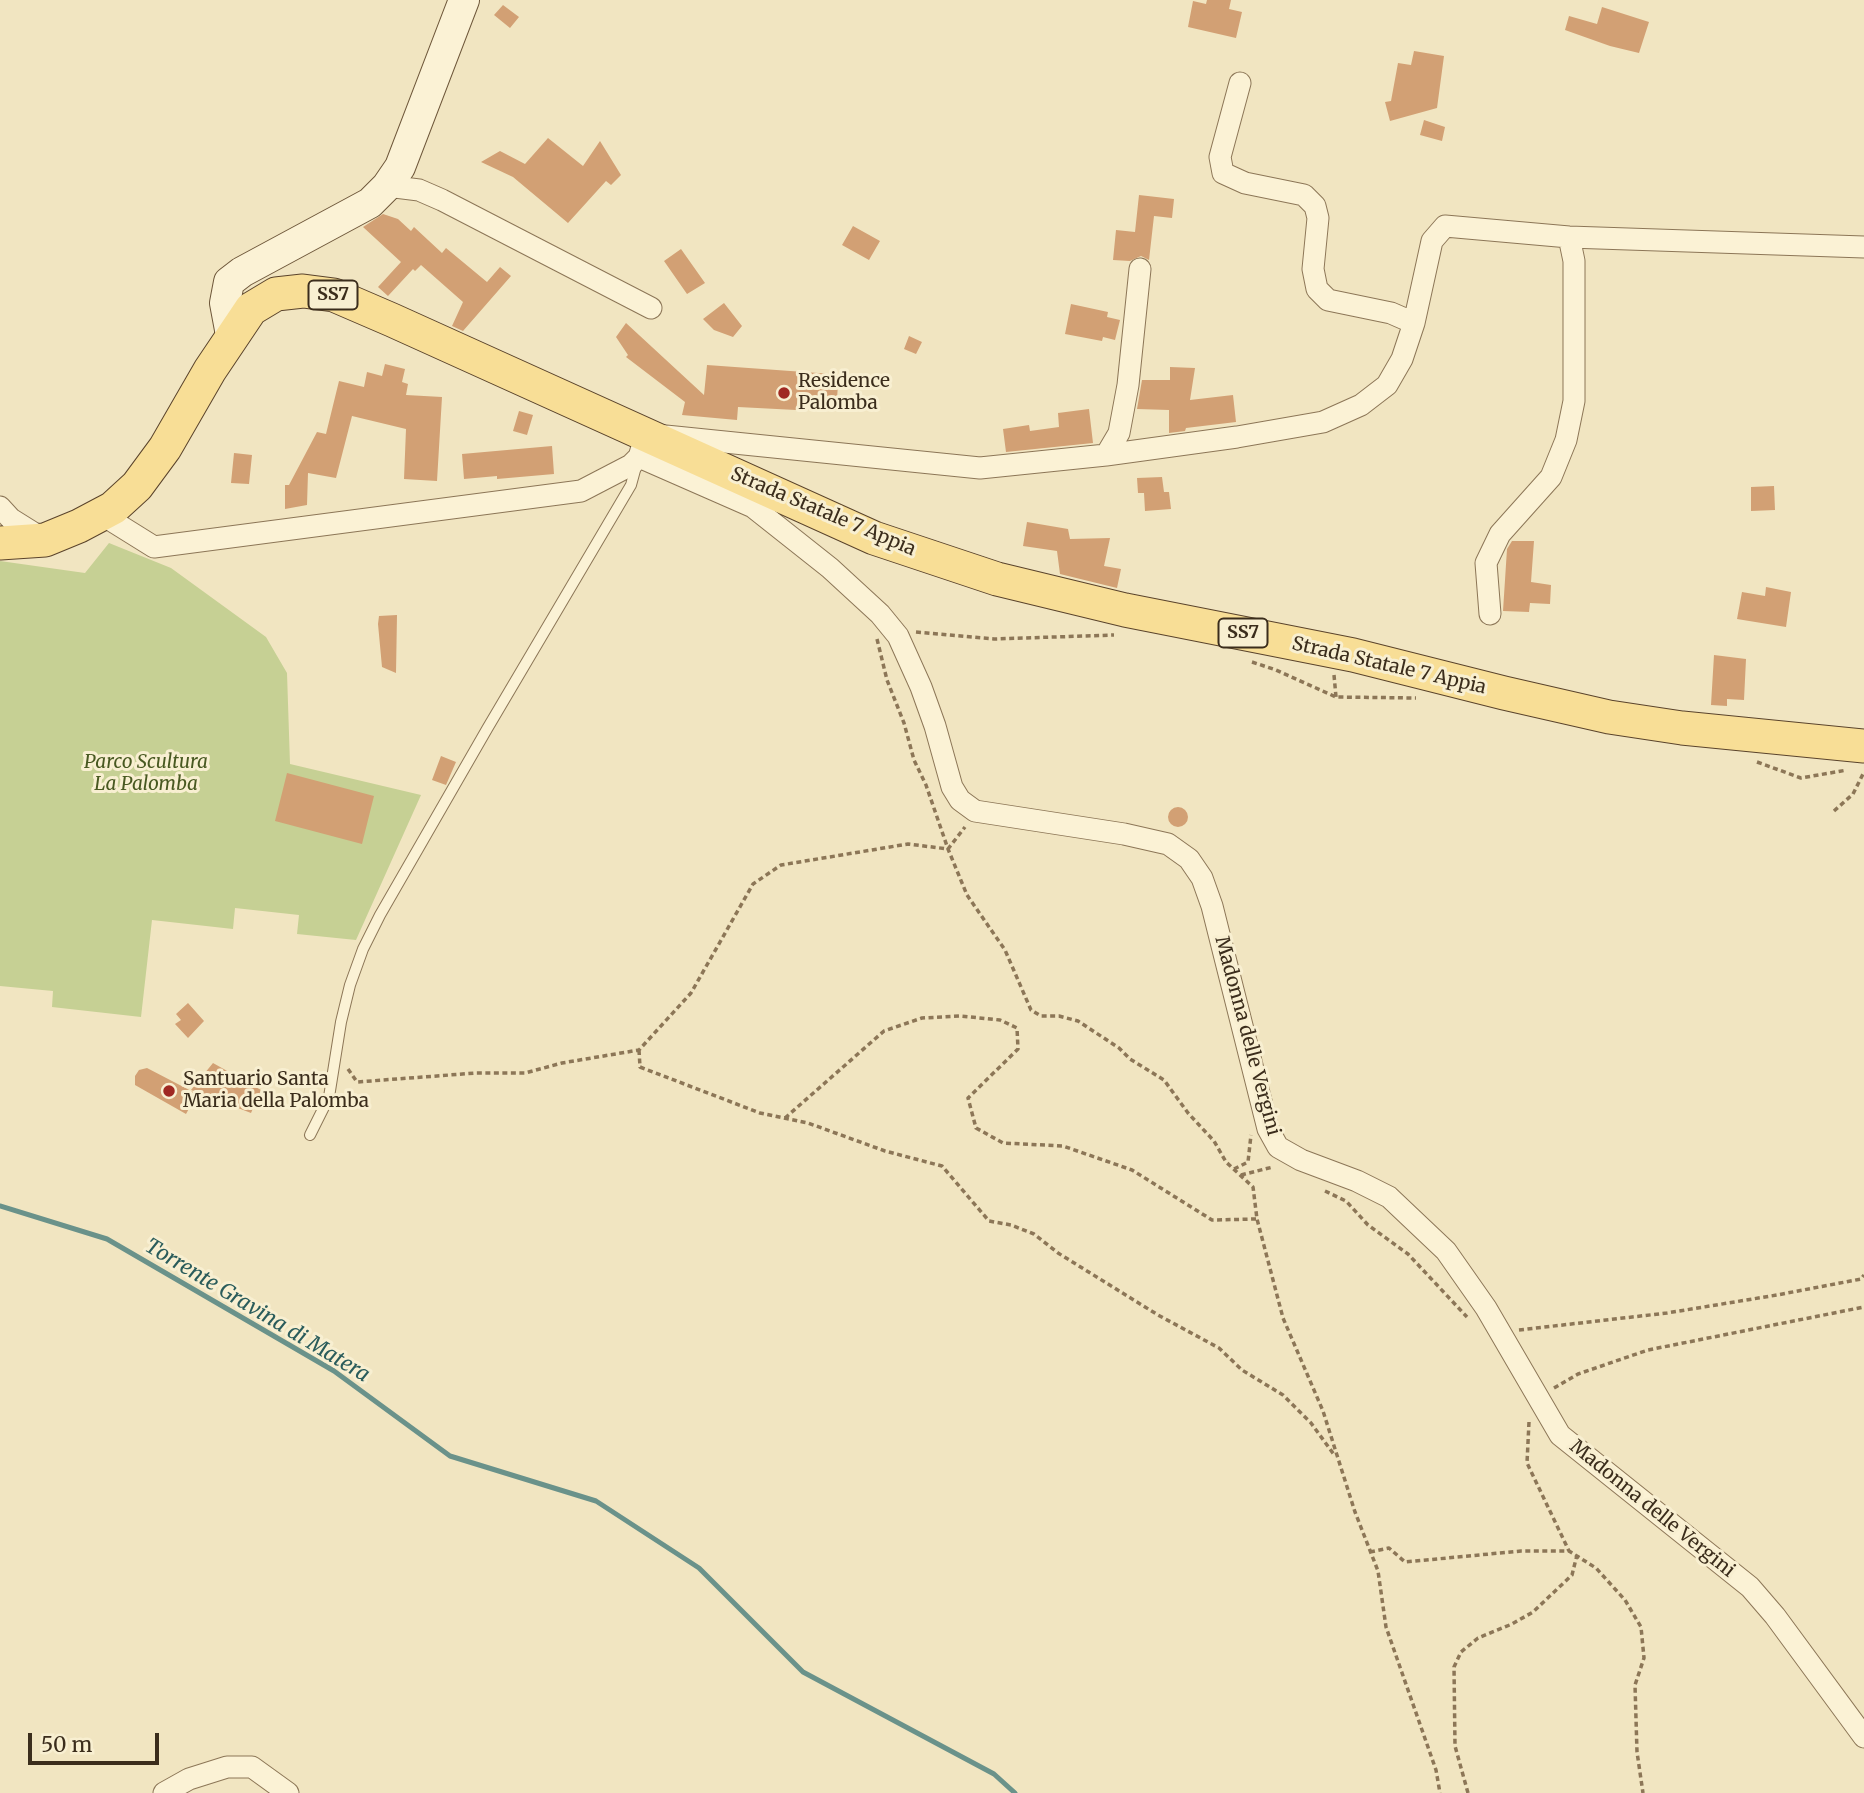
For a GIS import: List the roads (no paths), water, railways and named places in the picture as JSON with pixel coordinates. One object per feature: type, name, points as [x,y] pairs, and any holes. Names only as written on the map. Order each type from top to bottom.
[{"type":"main road","points":[[231,335],[225,303],[229,282],[242,272],[370,203],[387,186],[400,167],[464,0]]},
{"type":"main road","name":"Strada Statale 7 Appia","points":[[0,543],[45,540],[113,508],[137,486],[165,448],[231,335],[251,309],[276,294],[303,291],[334,295],[643,446],[874,538],[997,579],[1125,610],[1353,655],[1609,717],[1858,758]]},
{"type":"street","points":[[1240,83],[1220,157],[1223,173],[1245,183],[1304,195],[1315,206],[1318,218],[1313,269],[1317,289],[1328,300],[1391,313],[1414,323]]},
{"type":"street","points":[[387,186],[419,190],[442,200],[651,308]]},
{"type":"street","points":[[101,514],[154,547],[581,491],[631,465],[643,446],[980,468],[1106,455],[1323,422],[1361,405],[1387,385],[1402,359],[1414,323],[1432,241],[1445,226],[1569,237],[1864,247]]},
{"type":"street","points":[[1490,614],[1486,563],[1500,534],[1551,477],[1566,440],[1574,388],[1574,261],[1569,237]]},
{"type":"street","points":[[1106,455],[1119,433],[1128,385],[1140,269]]},
{"type":"street","name":"Madonna delle Vergini","points":[[643,446],[752,507],[830,568],[880,614],[898,636],[922,687],[952,787],[960,800],[975,811],[1124,834],[1168,845],[1189,859],[1202,878],[1212,906],[1268,1125],[1278,1147],[1301,1160],[1357,1181],[1389,1197],[1446,1251],[1500,1332],[1532,1406],[1560,1435],[1750,1587],[1775,1616],[1864,1737]]},
{"type":"street","points":[[0,507],[11,519],[45,540]]},
{"type":"street","points":[[164,1793],[189,1779],[227,1767],[252,1767],[288,1793]]},
{"type":"lane","points":[[310,1135],[329,1097],[350,985],[369,938],[494,717],[631,485],[643,446]]},
{"type":"waterway","name":"Torrente Gravina di Matera","points":[[0,1206],[107,1239],[334,1371],[450,1456],[596,1501],[699,1568],[803,1672],[994,1774],[1015,1793]]},
{"type":"place","name":"Residence Palomba","points":[[784,393]]},
{"type":"place","name":"Santuario Santa Maria della Palomba","points":[[169,1091]]},
{"type":"park label","name":"Parco Scultura La Palomba","points":[[146,774]]}]
